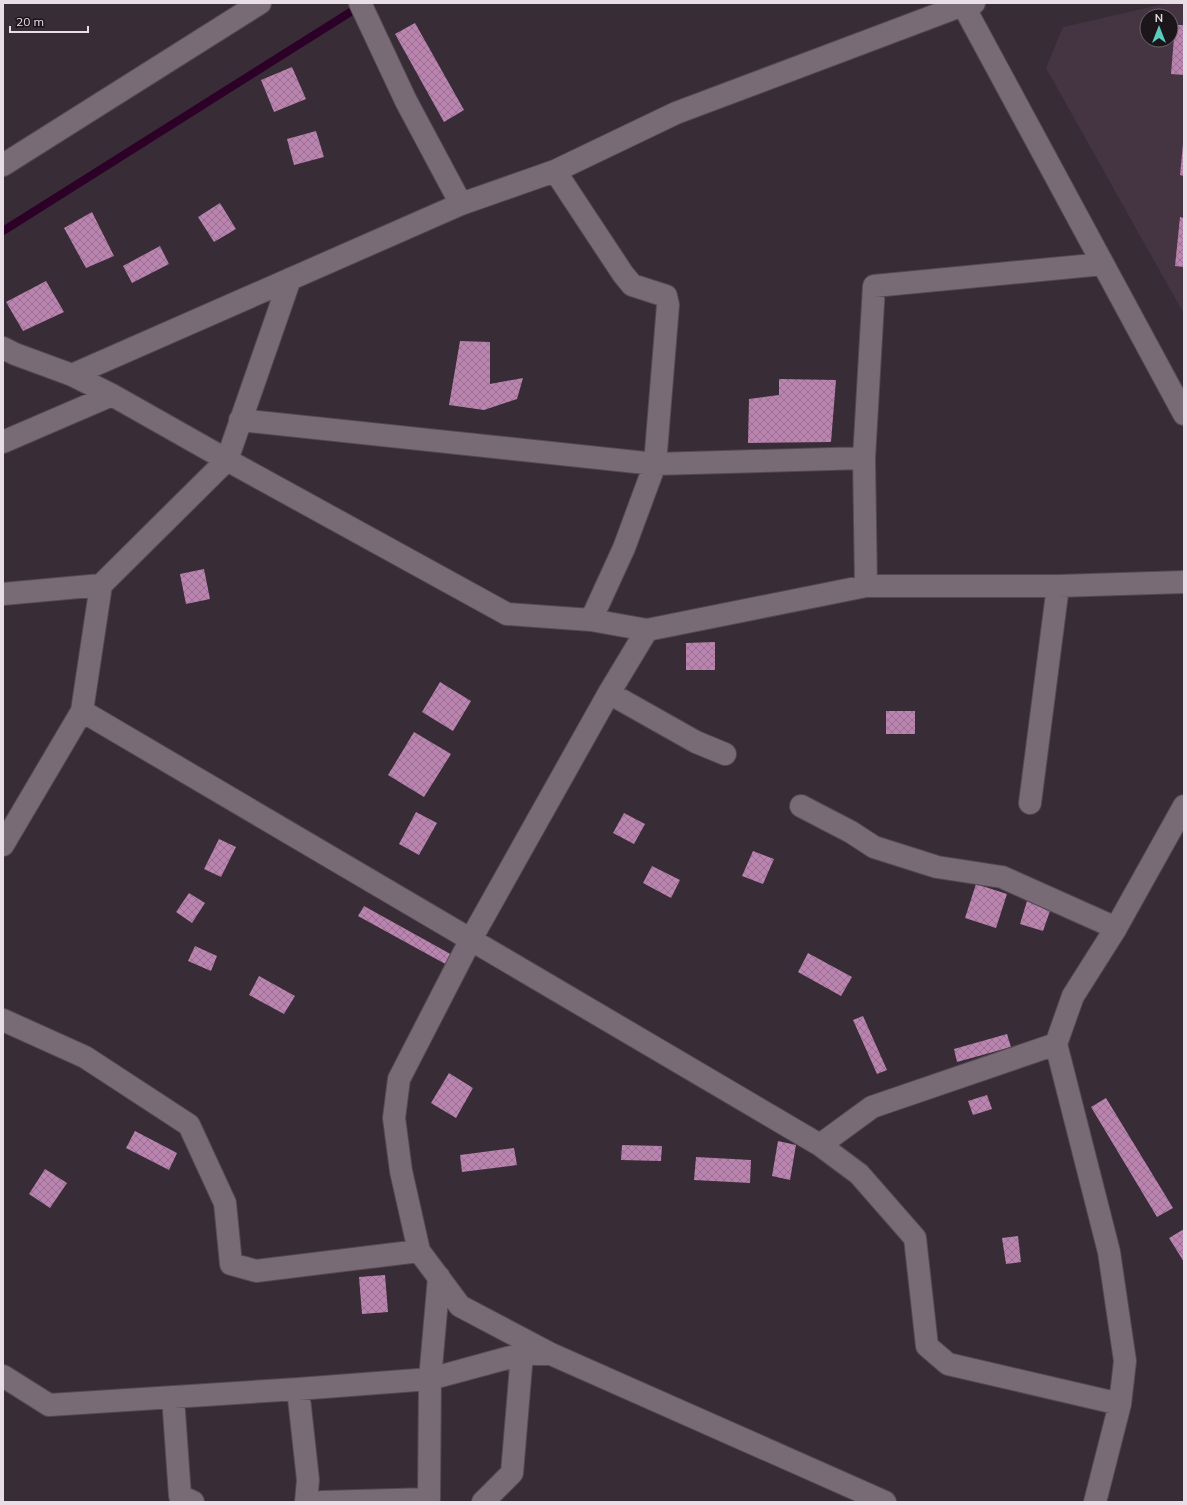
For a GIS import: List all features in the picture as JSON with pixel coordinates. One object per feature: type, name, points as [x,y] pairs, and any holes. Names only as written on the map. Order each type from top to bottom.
[{"type":"street","points":[[3,165],[260,3]]},
{"type":"street","points":[[360,3],[406,101],[461,204]]},
{"type":"street","points":[[72,375],[461,204],[555,171],[676,113],[967,4],[1103,264],[1184,414]]},
{"type":"street","points":[[555,171],[623,274],[632,285],[666,296],[668,305],[655,464],[624,548],[591,620]]},
{"type":"street","points":[[866,586],[864,458],[874,286],[1103,264]]},
{"type":"street","points":[[3,845],[82,711],[101,585],[227,460],[290,279]]},
{"type":"street","points":[[3,348],[15,354],[72,375],[112,395],[507,614],[591,620],[647,630],[866,586],[1058,586],[1184,582]]},
{"type":"street","points":[[3,442],[112,395]]},
{"type":"street","points":[[240,420],[655,464],[864,458]]},
{"type":"street","points":[[3,594],[101,585]]},
{"type":"street","points":[[1030,803],[1058,586]]},
{"type":"street","points":[[647,630],[609,693],[471,939],[399,1079],[394,1118],[402,1171],[419,1251],[460,1306],[551,1354],[885,1502]]},
{"type":"street","points":[[609,693],[696,742],[725,754]]},
{"type":"street","points":[[82,711],[820,1145],[859,1174],[915,1238],[927,1346],[948,1364],[1120,1404]]},
{"type":"street","points":[[801,806],[851,832],[874,848],[937,867],[1002,877],[1116,928]]},
{"type":"street","points":[[1095,1502],[1120,1404],[1125,1361],[1109,1252],[1056,1044],[1073,996],[1116,928],[1184,806]]},
{"type":"street","points":[[3,1020],[85,1057],[189,1125],[225,1203],[232,1264],[256,1271],[419,1251]]},
{"type":"street","points":[[820,1145],[872,1107],[1056,1044]]},
{"type":"street","points":[[322,1502],[431,1500],[430,1379],[439,1277]]},
{"type":"street","points":[[3,1376],[49,1405],[430,1379],[522,1354],[551,1354]]},
{"type":"street","points":[[483,1502],[512,1474],[522,1354]]},
{"type":"street","points":[[298,1389],[308,1480],[306,1502]]},
{"type":"street","points":[[173,1397],[180,1496],[193,1502]]},
{"type":"shaded area","points":[[1168,3],[1184,3],[1184,314],[1046,68],[1063,27],[1139,10],[1139,48],[1179,48],[1179,8],[1146,8]]},
{"type":"building","points":[[415,23],[464,110],[444,122],[395,34]]},
{"type":"building","points":[[1179,25],[1184,25],[1184,75],[1171,74],[1173,48],[1179,48]]},
{"type":"building","points":[[292,67],[306,99],[274,112],[261,80]]},
{"type":"building","points":[[316,131],[324,157],[294,165],[287,139]]},
{"type":"building","points":[[1184,144],[1184,176],[1180,175]]},
{"type":"building","points":[[220,203],[236,229],[214,242],[198,217]]},
{"type":"building","points":[[92,212],[114,256],[86,268],[64,228]]},
{"type":"building","points":[[1180,217],[1184,218],[1184,267],[1175,266]]},
{"type":"building","points":[[160,246],[169,264],[132,283],[123,266]]},
{"type":"building","points":[[46,281],[64,312],[23,331],[6,302]]},
{"type":"building","points":[[460,341],[490,342],[490,384],[523,378],[517,399],[484,410],[449,405]]},
{"type":"building","points":[[779,379],[836,380],[831,442],[748,443],[749,399],[779,395]]},
{"type":"building","points":[[204,569],[210,599],[186,604],[180,574]]},
{"type":"building","points":[[715,642],[715,670],[686,670],[686,643]]},
{"type":"building","points":[[440,682],[471,701],[453,731],[422,712]]},
{"type":"building","points":[[886,711],[915,711],[915,734],[886,734]]},
{"type":"building","points":[[414,732],[451,754],[424,797],[388,775]]},
{"type":"building","points":[[416,812],[437,823],[419,855],[399,844]]},
{"type":"building","points":[[624,813],[645,824],[634,844],[613,833]]},
{"type":"building","points":[[219,839],[236,847],[221,877],[204,869]]},
{"type":"building","points":[[753,851],[774,859],[763,884],[742,876]]},
{"type":"building","points":[[652,866],[680,880],[671,898],[643,883]]},
{"type":"building","points":[[976,884],[1007,894],[996,928],[965,918]]},
{"type":"building","points":[[189,893],[205,903],[192,923],[176,912]]},
{"type":"building","points":[[1027,901],[1051,908],[1043,931],[1020,924]]},
{"type":"building","points":[[364,906],[454,956],[449,966],[358,916]]},
{"type":"building","points":[[195,946],[217,956],[211,971],[188,961]]},
{"type":"building","points":[[808,953],[852,977],[841,996],[798,972]]},
{"type":"building","points":[[259,976],[295,996],[284,1014],[249,995]]},
{"type":"building","points":[[863,1016],[887,1070],[877,1074],[853,1020]]},
{"type":"building","points":[[1007,1034],[1011,1047],[957,1062],[954,1049]]},
{"type":"building","points":[[449,1073],[473,1088],[456,1118],[431,1103]]},
{"type":"building","points":[[987,1095],[992,1109],[973,1115],[968,1101]]},
{"type":"building","points":[[1106,1098],[1173,1208],[1157,1217],[1091,1107]]},
{"type":"building","points":[[135,1131],[177,1153],[169,1170],[126,1148]]},
{"type":"building","points":[[778,1141],[796,1145],[790,1180],[772,1176]]},
{"type":"building","points":[[622,1145],[662,1146],[661,1161],[621,1160]]},
{"type":"building","points":[[514,1148],[517,1165],[462,1172],[460,1155]]},
{"type":"building","points":[[696,1157],[751,1160],[750,1183],[694,1180]]},
{"type":"building","points":[[45,1169],[67,1183],[50,1208],[29,1194]]},
{"type":"building","points":[[1184,1229],[1184,1262],[1169,1238]]},
{"type":"building","points":[[1018,1236],[1021,1262],[1006,1264],[1002,1238]]},
{"type":"building","points":[[385,1275],[388,1312],[362,1314],[359,1277]]},
{"type":"waterway","points":[[3,231],[360,6]]}]
